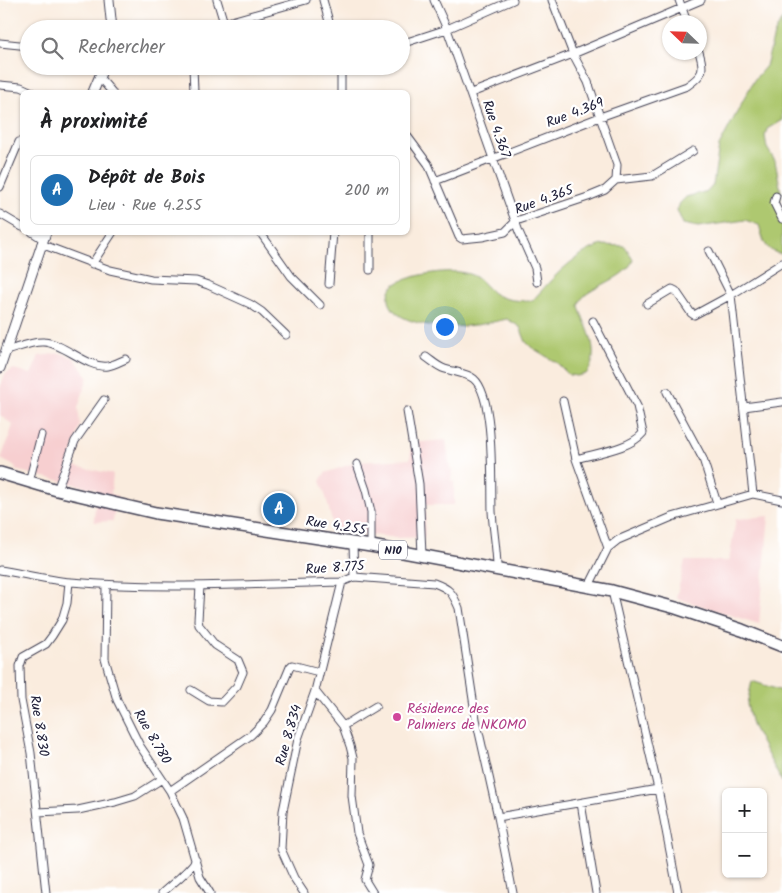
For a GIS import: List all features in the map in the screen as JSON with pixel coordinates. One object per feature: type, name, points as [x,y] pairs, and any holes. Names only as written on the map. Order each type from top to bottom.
[{"type":"highway","name":"Rue 4.255","points":[[0,473],[57,490],[156,514],[371,546],[612,591],[676,608],[742,630],[782,646]]},
{"type":"street","points":[[109,0],[111,20]]},
{"type":"street","points":[[217,0],[223,20]]},
{"type":"street","points":[[235,20],[306,0]]},
{"type":"street","points":[[323,0],[329,20]]},
{"type":"street","name":"Rue 4.367","points":[[434,0],[471,93],[523,243],[535,268],[537,282]]},
{"type":"street","points":[[410,41],[447,29],[512,0]]},
{"type":"street","points":[[552,0],[573,54],[588,82],[617,165],[616,180],[639,179],[652,176],[693,151]]},
{"type":"street","points":[[679,0],[685,15]]},
{"type":"street","points":[[471,93],[573,54],[702,0]]},
{"type":"street","points":[[0,43],[20,45]]},
{"type":"street","name":"Rue 4.369","points":[[436,181],[600,117],[687,86],[702,71],[701,60]]},
{"type":"street","points":[[193,75],[194,90]]},
{"type":"street","points":[[341,75],[341,90]]},
{"type":"street","points":[[94,90],[99,77],[110,90]]},
{"type":"street","points":[[0,85],[21,87],[28,90]]},
{"type":"street","name":"Rue 4.365","points":[[410,140],[428,164],[459,237],[462,239],[482,238],[505,232],[516,221],[605,190],[616,180]]},
{"type":"street","points":[[0,187],[19,142]]},
{"type":"street","points":[[776,196],[774,203],[782,219]]},
{"type":"street","points":[[0,214],[20,226]]},
{"type":"street","points":[[92,264],[111,235]]},
{"type":"street","points":[[262,235],[291,276],[320,305]]},
{"type":"street","points":[[329,284],[333,235]]},
{"type":"street","points":[[370,235],[370,270]]},
{"type":"street","points":[[0,368],[43,238],[92,264],[110,270],[151,279],[196,282],[208,285],[250,304],[262,312],[286,335]]},
{"type":"street","points":[[709,251],[731,295],[753,494]]},
{"type":"street","points":[[647,304],[672,290],[676,291],[690,313],[694,315],[731,295],[782,263]]},
{"type":"street","points":[[576,459],[630,444],[639,439],[644,433],[636,406],[593,321]]},
{"type":"street","points":[[6,351],[35,342],[44,342],[55,345],[87,361],[106,366],[126,359]]},
{"type":"street","points":[[426,357],[443,369],[465,374],[474,379],[481,387],[490,426],[492,513],[497,569]]},
{"type":"street","points":[[667,392],[703,459],[717,503]]},
{"type":"street","points":[[57,490],[75,441],[104,400]]},
{"type":"street","points":[[564,401],[576,459],[608,548]]},
{"type":"street","points":[[744,407],[782,402]]},
{"type":"street","points":[[407,411],[420,484],[422,555]]},
{"type":"street","points":[[28,482],[42,435]]},
{"type":"street","points":[[357,464],[371,512],[371,546]]},
{"type":"street","points":[[589,586],[608,548],[618,540],[644,528],[672,517],[753,494],[782,500]]},
{"type":"street","points":[[353,544],[354,576]]},
{"type":"street","name":"Rue 8.775","points":[[0,570],[69,582],[106,585],[200,586],[342,582],[354,576],[434,583],[444,586],[453,593],[459,608],[476,719],[513,893]]},
{"type":"street","name":"Rue 8.830","points":[[46,893],[31,753],[21,700],[20,666],[23,657],[46,644],[62,620],[67,602],[69,582]]},
{"type":"street","name":"Rue 8.834","points":[[304,893],[294,878],[281,848],[283,811],[298,739],[315,691],[342,582]]},
{"type":"street","name":"Rue 8.780","points":[[106,585],[105,659],[118,700],[140,746],[170,791],[183,818],[200,877],[210,893]]},
{"type":"street","points":[[190,690],[209,701],[222,702],[237,686],[243,672],[238,660],[215,645],[199,625],[200,586]]},
{"type":"street","points":[[612,591],[658,789],[678,893]]},
{"type":"street","points":[[170,791],[251,735],[264,722],[272,710],[292,665],[319,672]]},
{"type":"street","points":[[315,691],[343,726],[353,758],[352,796],[357,833],[369,866],[365,880],[373,893]]},
{"type":"street","points":[[343,726],[376,706]]},
{"type":"street","points":[[38,812],[78,810],[115,802],[134,796],[162,779]]},
{"type":"street","points":[[498,817],[658,789]]},
{"type":"street","points":[[580,804],[596,893]]},
{"type":"street","points":[[162,893],[189,870],[196,860]]},
{"type":"shaded area","points":[[60,353],[74,358],[88,377],[78,408],[80,425],[68,468],[71,469],[74,466],[113,474],[111,494],[117,496],[113,521],[94,522],[96,489],[15,470],[16,467],[1,459],[13,425],[0,415],[0,388],[5,374],[14,369],[31,374],[39,356]]},
{"type":"shaded area","points":[[446,440],[450,469],[452,470],[451,481],[454,481],[454,505],[421,505],[422,511],[426,513],[424,537],[398,538],[334,530],[320,481],[325,473],[357,462],[410,459],[412,443]]},
{"type":"shaded area","points":[[769,516],[759,624],[676,598],[685,561],[729,561],[736,519]]},
{"type":"green space","points":[[782,19],[782,120],[767,129],[765,136],[767,148],[775,161],[781,192],[779,214],[782,225],[782,253],[780,254],[767,247],[759,225],[745,220],[698,227],[683,224],[677,210],[680,203],[686,197],[708,191],[713,185],[719,146],[754,80],[766,66],[774,35]]},
{"type":"green space","points":[[602,245],[625,246],[633,260],[621,274],[586,294],[581,300],[579,308],[590,334],[593,348],[592,361],[586,374],[569,375],[557,363],[531,347],[526,342],[520,327],[507,319],[471,326],[435,326],[402,317],[390,304],[390,291],[393,286],[416,276],[437,272],[468,274],[480,280],[493,293],[507,299],[518,301],[533,300],[556,275],[573,261],[582,254]]},
{"type":"green space","points":[[752,681],[782,691],[782,782],[752,725],[747,704]]},
{"type":"place","name":"Dépôt de Bois","points":[[279,509]]},
{"type":"place","name":"Résidence des Palmiers de NKOMO","points":[[397,717]]}]
